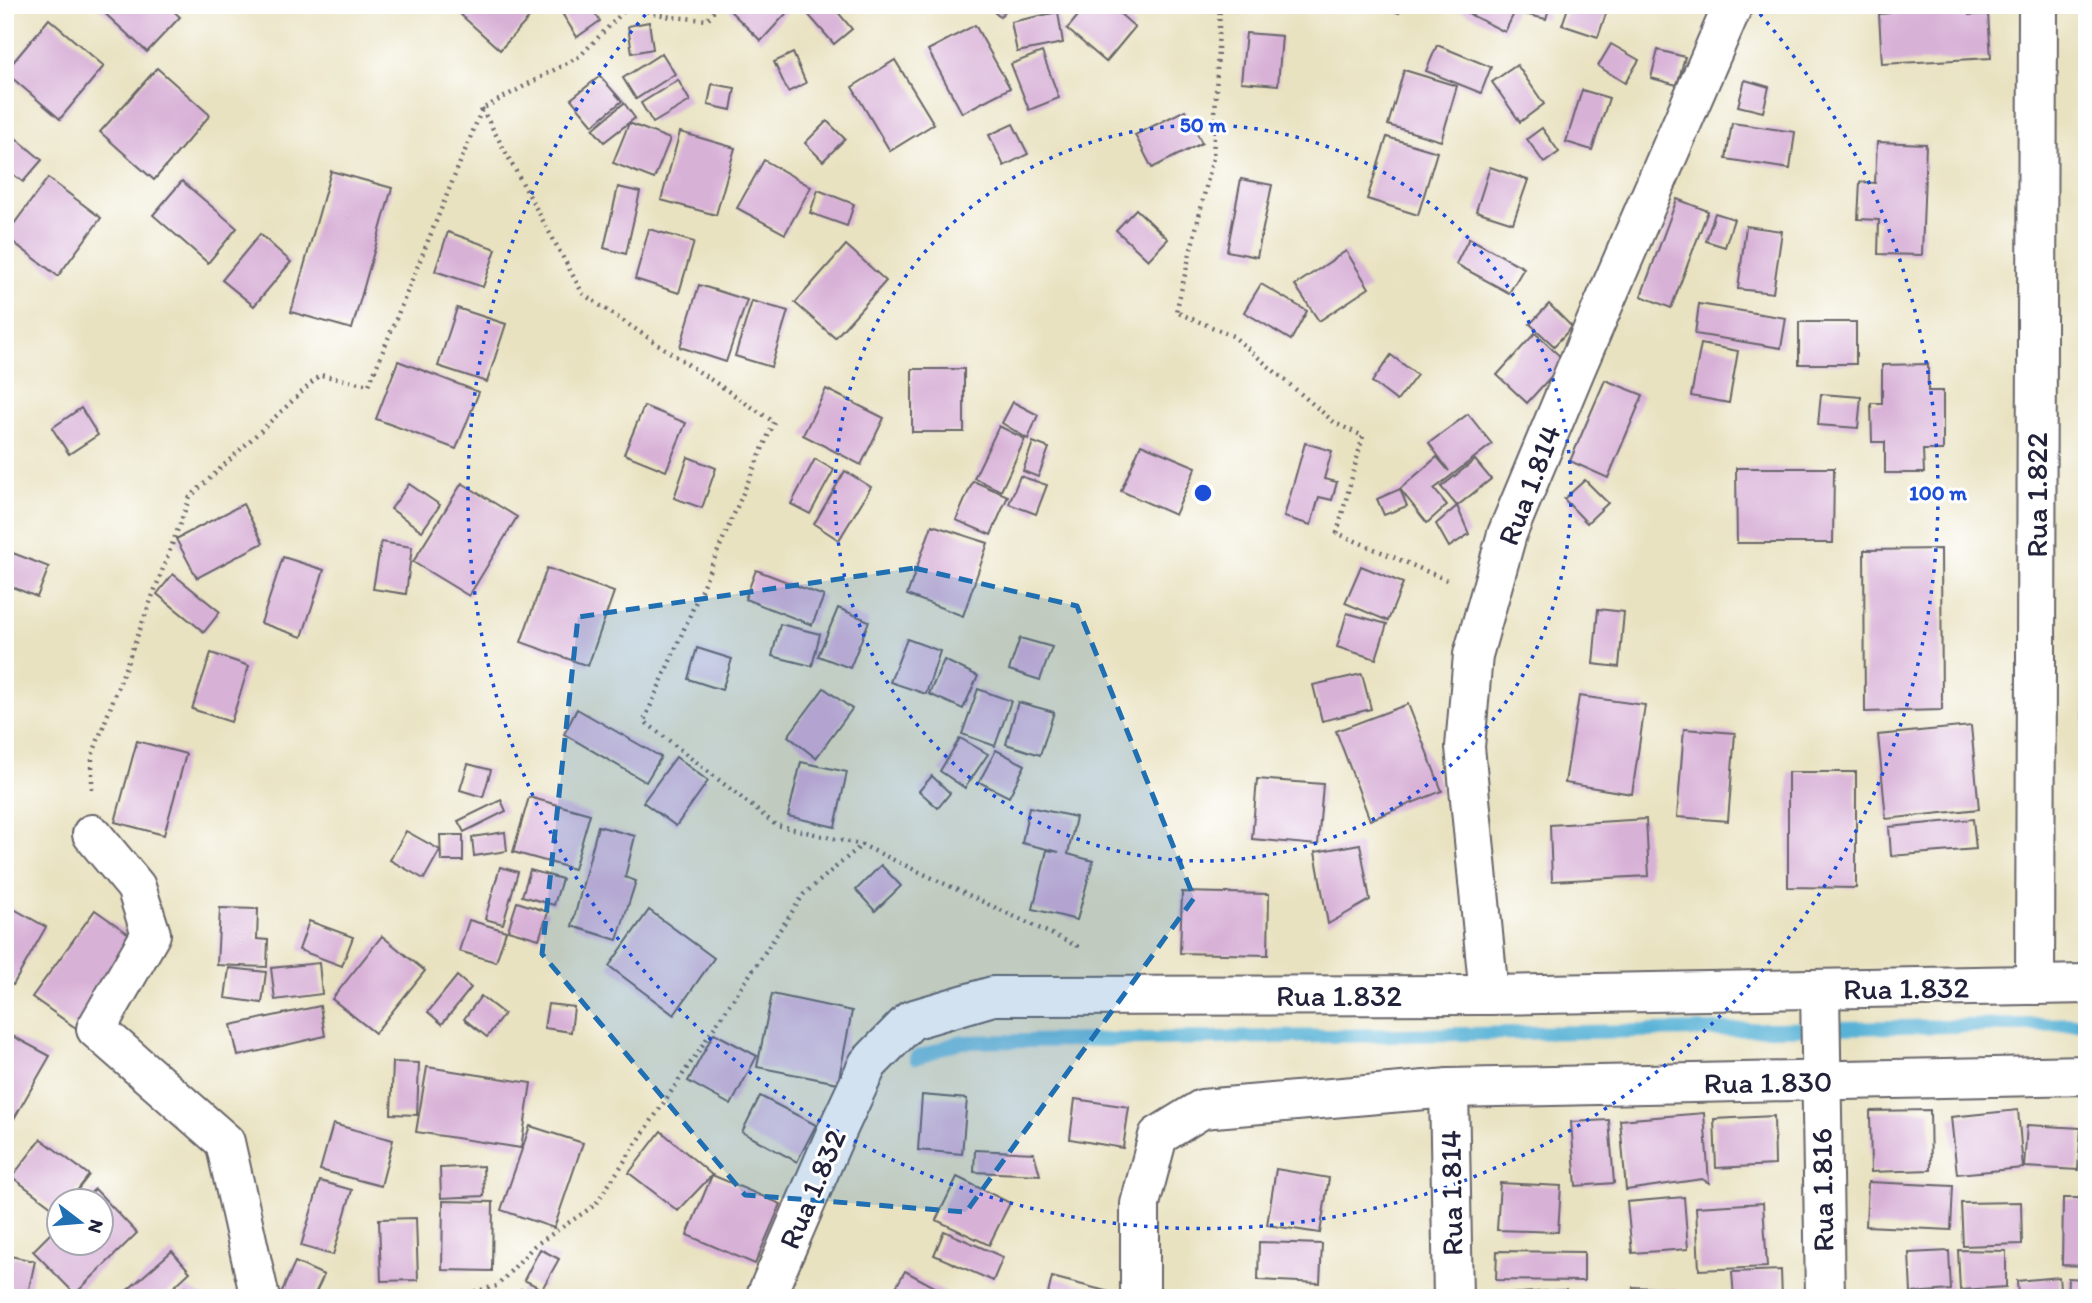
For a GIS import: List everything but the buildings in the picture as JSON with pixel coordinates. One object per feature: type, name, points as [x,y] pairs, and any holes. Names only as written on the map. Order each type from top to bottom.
[{"type":"street","name":"Rua 1.814","points":[[1489,995],[1465,747],[1473,655],[1507,534],[1732,5]]},
{"type":"street","name":"Rua 1.822","points":[[2035,985],[2038,5]]},
{"type":"street","points":[[92,834],[136,887],[151,934],[96,1029],[225,1142],[260,1298]]},
{"type":"street","name":"Rua 1.832","points":[[765,1298],[835,1135],[869,1064],[911,1020],[993,996],[1489,995],[2087,984]]},
{"type":"street","name":"Rua 1.816","points":[[1820,990],[1825,1298]]},
{"type":"street","name":"Rua 1.830","points":[[1140,1298],[1140,1205],[1158,1136],[1202,1109],[1449,1088],[2087,1075]]},
{"type":"street","name":"Rua 1.814","points":[[1449,1088],[1453,1298]]},
{"type":"path","points":[[92,834],[92,756],[190,497],[320,375],[369,385],[482,109],[580,56],[628,7],[671,17],[707,20],[718,5]]},
{"type":"path","points":[[1220,5],[1213,158],[1176,312],[1233,337],[1335,423],[1363,436],[1337,533],[1490,598]]},
{"type":"path","points":[[482,109],[583,294],[774,422],[644,721],[776,825],[862,845],[1077,946],[1079,996]]},
{"type":"path","points":[[447,1298],[497,1286],[534,1246],[595,1205],[804,894],[862,845]]},
{"type":"highlighted area","points":[[914,568],[1077,606],[1194,898],[966,1212],[745,1195],[542,954],[578,617]]},
{"type":"waterway","points":[[916,1058],[959,1042],[2087,1024]]}]
